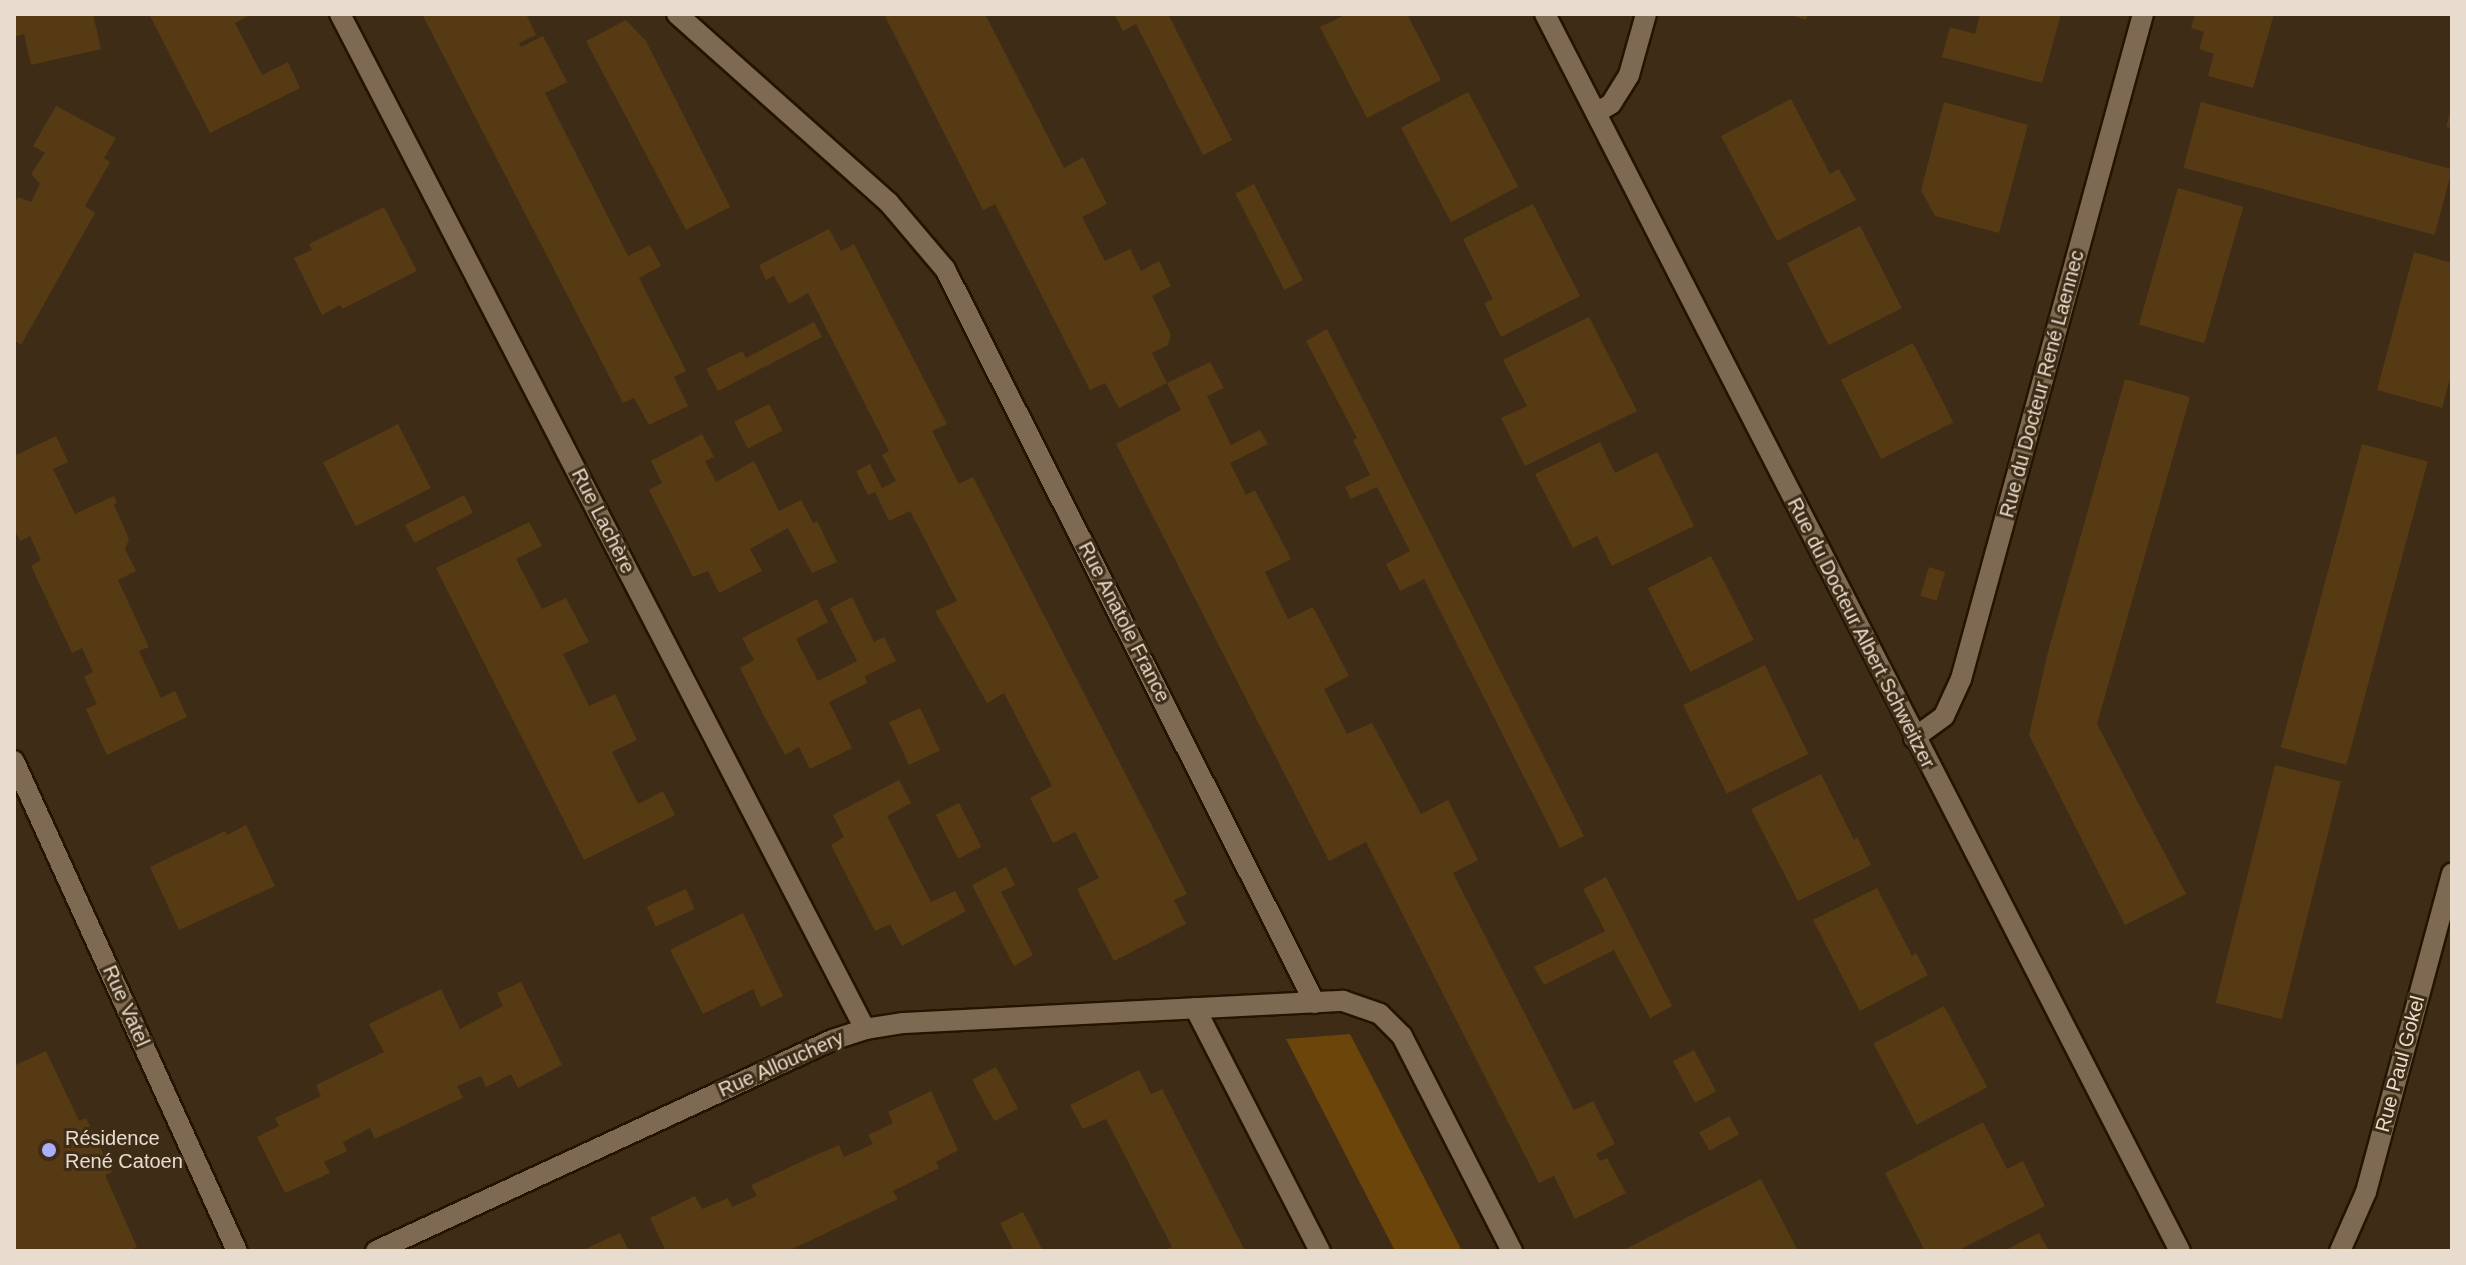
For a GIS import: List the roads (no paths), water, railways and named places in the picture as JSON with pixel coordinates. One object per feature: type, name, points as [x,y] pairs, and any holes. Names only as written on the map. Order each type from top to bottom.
[{"type":"street","name":"Rue Lachère","points":[[340,14],[865,1029]]},
{"type":"street","name":"Rue Anatole France","points":[[677,14],[889,203],[945,269],[1315,1003]]},
{"type":"street","name":"Rue du Docteur Albert Schweitzer","points":[[1545,14],[2180,1251]]},
{"type":"street","points":[[1596,113],[1611,104],[1629,75],[1646,14]]},
{"type":"street","name":"Rue du Docteur René Laennec","points":[[1914,738],[1944,716],[1961,679],[2143,14]]},
{"type":"street","name":"Rue Vatel","points":[[14,761],[237,1251]]},
{"type":"street","name":"Rue Paul Gokel","points":[[2340,1251],[2366,1192],[2452,873]]},
{"type":"street","name":"Rue Allouchery","points":[[376,1251],[832,1040],[865,1029],[904,1023],[1315,1003]]},
{"type":"street","points":[[1315,1003],[1355,1003],[1392,1023],[1512,1251]]},
{"type":"street","points":[[1195,1008],[1320,1251]]},
{"type":"place","name":"Résidence René Catoen","points":[[49,1150]]}]
